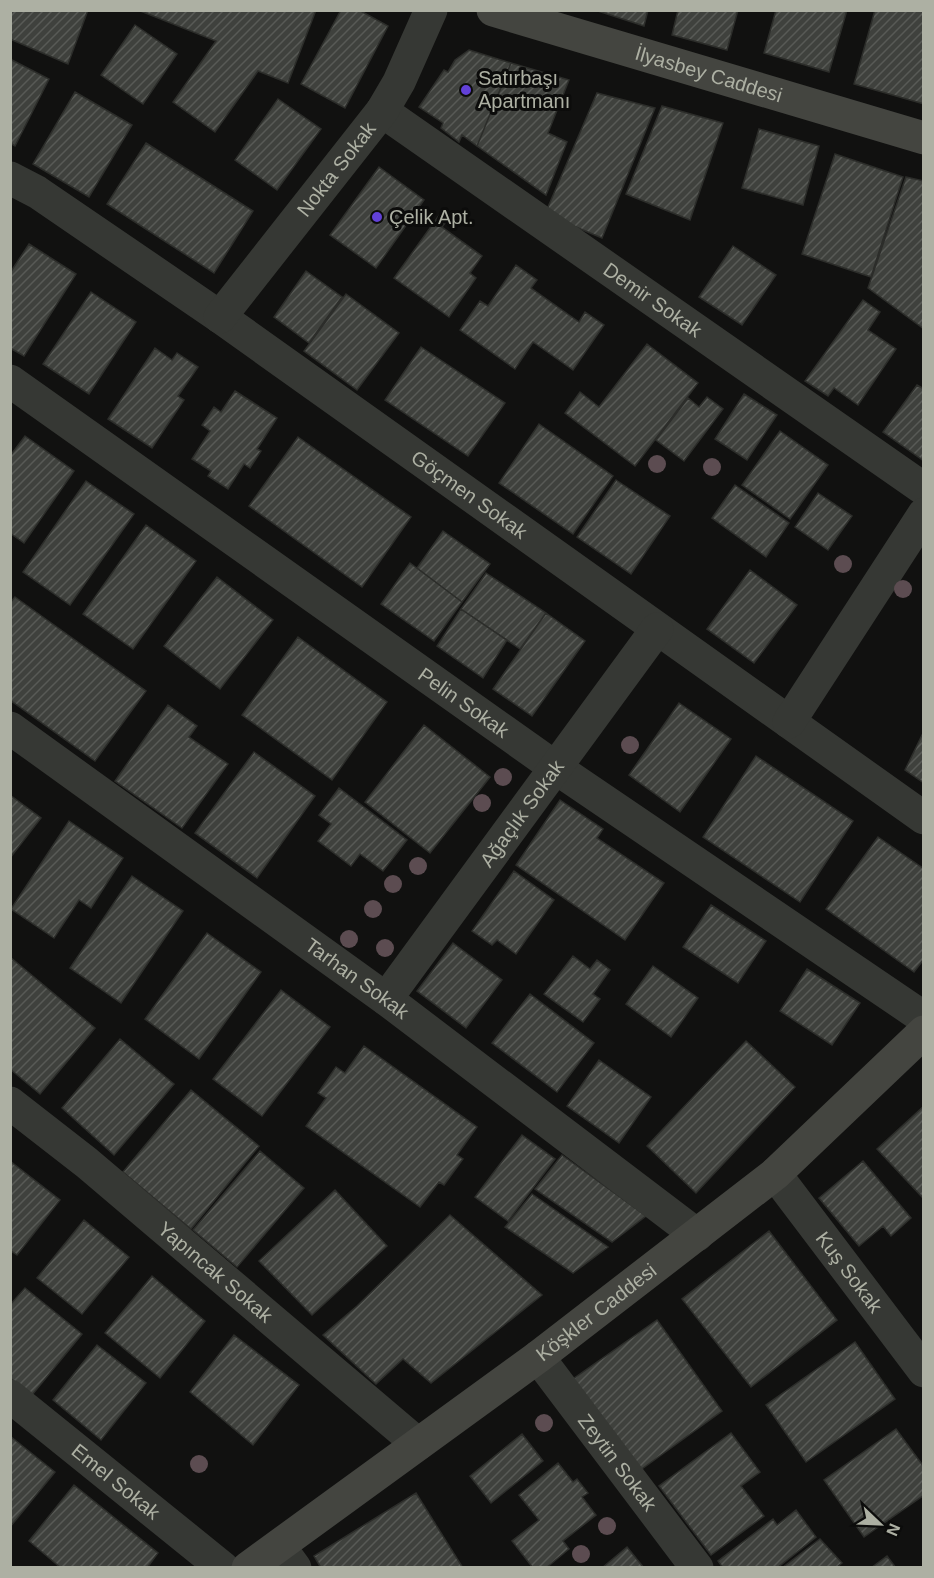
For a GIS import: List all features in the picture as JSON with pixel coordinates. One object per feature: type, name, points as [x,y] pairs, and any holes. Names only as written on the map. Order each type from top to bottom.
[{"type":"main road","name":"İlyasbey Caddesi","points":[[493,10],[924,138]]},
{"type":"main road","name":"Köşkler Caddesi","points":[[248,1568],[287,1557],[418,1444],[538,1357],[775,1174],[924,1032]]},
{"type":"street","name":"Nokta Sokak","points":[[220,317],[382,111],[399,82],[431,10]]},
{"type":"street","name":"Demir Sokak","points":[[382,111],[924,489]]},
{"type":"street","name":"Göçmen Sokak","points":[[10,178],[37,192],[220,317],[924,818]]},
{"type":"street","name":"Pelin Sokak","points":[[10,381],[556,768],[924,1018]]},
{"type":"street","points":[[789,722],[924,514]]},
{"type":"street","name":"Ağaçlık Sokak","points":[[386,999],[657,629]]},
{"type":"street","name":"Tarhan Sokak","points":[[10,728],[386,999],[697,1235]]},
{"type":"street","name":"Yapıncak Sokak","points":[[10,1103],[87,1163],[418,1444]]},
{"type":"street","name":"Kuş Sokak","points":[[775,1174],[924,1371]]},
{"type":"street","name":"Zeytin Sokak","points":[[538,1357],[697,1568]]},
{"type":"street","name":"Emel Sokak","points":[[10,1396],[223,1568]]},
{"type":"building","points":[[10,10],[88,10],[68,64],[10,39]]},
{"type":"building","points":[[138,10],[316,10],[288,83],[258,71],[215,132],[173,102],[216,41]]},
{"type":"building","points":[[341,10],[359,10],[388,26],[345,108],[301,84]]},
{"type":"building","points":[[595,10],[648,10],[644,26]]},
{"type":"building","points":[[678,10],[738,10],[727,50],[672,35]]},
{"type":"building","points":[[776,10],[847,10],[829,72],[764,53]]},
{"type":"building","points":[[875,10],[924,10],[924,104],[854,84]]},
{"type":"building","points":[[135,25],[177,54],[143,104],[101,75]]},
{"type":"building","name":"Satırbaşı Apartmanı","points":[[469,50],[511,63],[477,146],[462,135],[459,142],[441,128],[443,123],[419,107],[444,70],[448,72],[455,60]]},
{"type":"building","points":[[10,59],[49,79],[15,146],[10,143]]},
{"type":"building","points":[[511,63],[569,80],[548,133],[567,142],[546,195],[477,146]]},
{"type":"building","points":[[75,92],[132,125],[89,197],[33,164]]},
{"type":"building","points":[[597,93],[655,108],[602,238],[545,214]]},
{"type":"building","points":[[278,99],[321,129],[277,190],[235,160]]},
{"type":"building","points":[[662,106],[723,123],[690,220],[626,194]]},
{"type":"building","points":[[759,129],[819,146],[803,205],[742,188]]},
{"type":"building","points":[[146,143],[253,211],[214,273],[107,204]]},
{"type":"building","points":[[835,154],[903,177],[871,277],[802,254]]},
{"type":"building","name":"Çelik Apt.","points":[[379,167],[424,200],[376,268],[330,235]]},
{"type":"building","points":[[906,177],[924,181],[924,329],[868,288]]},
{"type":"building","points":[[440,214],[448,219],[442,227],[482,256],[470,273],[476,278],[449,317],[394,278]]},
{"type":"building","points":[[29,244],[76,274],[24,356],[10,348],[10,273]]},
{"type":"building","points":[[733,246],[776,275],[742,325],[699,297]]},
{"type":"building","points":[[516,265],[537,280],[531,288],[579,322],[585,312],[604,325],[573,370],[533,342],[515,369],[460,330],[480,301],[488,306]]},
{"type":"building","points":[[306,271],[342,297],[309,343],[274,317]]},
{"type":"building","points":[[91,292],[136,322],[89,394],[43,364]]},
{"type":"building","points":[[346,294],[399,333],[357,390],[304,351]]},
{"type":"building","points":[[863,300],[880,312],[868,330],[896,349],[858,405],[834,388],[828,396],[805,381]]},
{"type":"building","points":[[647,344],[698,383],[635,466],[565,413],[580,392],[599,407]]},
{"type":"building","points":[[421,347],[505,403],[468,456],[385,400]]},
{"type":"building","points":[[155,348],[172,360],[177,353],[198,367],[178,396],[184,400],[152,448],[108,419]]},
{"type":"building","points":[[917,385],[924,389],[924,461],[883,432]]},
{"type":"building","points":[[235,391],[277,418],[257,449],[261,451],[250,468],[244,464],[228,489],[208,476],[211,471],[192,459],[210,431],[202,425],[214,407],[221,412]]},
{"type":"building","points":[[744,394],[777,415],[747,460],[715,439]]},
{"type":"building","points":[[707,397],[723,409],[684,461],[656,440],[688,398],[699,407]]},
{"type":"building","points":[[539,424],[613,476],[573,534],[499,483]]},
{"type":"building","points":[[780,431],[828,465],[790,519],[742,485]]},
{"type":"building","points":[[25,436],[74,471],[24,543],[10,533],[10,456]]},
{"type":"building","points":[[298,437],[411,517],[362,587],[249,506]]},
{"type":"building","points":[[616,480],[670,516],[631,574],[577,537]]},
{"type":"building","points":[[86,481],[134,514],[70,605],[23,572]]},
{"type":"building","points":[[735,485],[789,523],[766,557],[712,518]]},
{"type":"building","points":[[818,493],[852,516],[828,550],[795,527]]},
{"type":"building","points":[[146,525],[196,561],[133,649],[83,614]]},
{"type":"building","points":[[443,531],[490,564],[462,602],[417,568]]},
{"type":"building","points":[[410,563],[462,602],[434,641],[381,604]]},
{"type":"building","points":[[750,570],[797,605],[754,663],[707,629]]},
{"type":"building","points":[[486,573],[546,613],[520,649],[461,609]]},
{"type":"building","points":[[217,577],[273,620],[220,689],[164,646]]},
{"type":"building","points":[[15,597],[146,691],[95,761],[10,700],[10,603]]},
{"type":"building","points":[[461,609],[507,640],[483,678],[437,646]]},
{"type":"building","points":[[546,613],[585,641],[532,716],[493,689]]},
{"type":"building","points":[[298,637],[387,702],[332,780],[242,715]]},
{"type":"building","points":[[679,703],[731,739],[680,812],[629,775]]},
{"type":"building","points":[[168,705],[197,726],[189,737],[228,764],[182,828],[115,781]]},
{"type":"building","points":[[424,725],[490,777],[430,853],[365,802]]},
{"type":"building","points":[[924,731],[924,783],[905,770]]},
{"type":"building","points":[[254,752],[315,796],[257,878],[195,833]]},
{"type":"building","points":[[756,756],[853,821],[800,902],[703,837]]},
{"type":"building","points":[[339,788],[407,840],[383,871],[360,854],[351,866],[318,841],[331,824],[319,815]]},
{"type":"building","points":[[10,795],[41,818],[10,858]]},
{"type":"building","points":[[560,800],[603,829],[597,838],[664,883],[625,940],[516,865]]},
{"type":"building","points":[[69,821],[123,858],[91,908],[79,900],[54,938],[11,909]]},
{"type":"building","points":[[878,837],[924,869],[924,959],[914,972],[826,909]]},
{"type":"building","points":[[514,871],[554,900],[516,954],[497,940],[492,945],[472,931]]},
{"type":"building","points":[[132,876],[183,911],[121,1003],[70,968]]},
{"type":"building","points":[[711,905],[766,941],[738,983],[683,947]]},
{"type":"building","points":[[207,933],[261,972],[199,1059],[145,1019]]},
{"type":"building","points":[[453,943],[502,980],[466,1028],[417,991]]},
{"type":"building","points":[[573,956],[590,969],[597,960],[610,970],[593,994],[600,999],[583,1022],[544,994]]},
{"type":"building","points":[[10,957],[95,1028],[40,1094],[10,1069]]},
{"type":"building","points":[[653,966],[698,998],[671,1037],[626,1004]]},
{"type":"building","points":[[807,969],[860,1003],[832,1045],[780,1011]]},
{"type":"building","points":[[281,990],[330,1027],[262,1116],[213,1079]]},
{"type":"building","points":[[530,994],[594,1043],[557,1092],[492,1043]]},
{"type":"building","points":[[120,1039],[174,1084],[114,1155],[62,1108]]},
{"type":"building","points":[[746,1041],[795,1087],[696,1193],[647,1146]]},
{"type":"building","points":[[364,1046],[477,1127],[457,1155],[463,1159],[444,1185],[439,1182],[420,1207],[306,1126],[326,1098],[318,1093],[336,1067],[345,1073]]},
{"type":"building","points":[[599,1060],[651,1097],[619,1143],[567,1106]]},
{"type":"building","points":[[191,1090],[259,1146],[191,1229],[123,1172]]},
{"type":"building","points":[[924,1106],[924,1199],[877,1149]]},
{"type":"building","points":[[522,1135],[555,1159],[508,1221],[475,1197]]},
{"type":"building","points":[[260,1151],[304,1188],[237,1267],[193,1230]]},
{"type":"building","points":[[562,1155],[646,1216],[612,1242],[535,1189]]},
{"type":"building","points":[[10,1161],[60,1200],[17,1255],[10,1250]]},
{"type":"building","points":[[863,1161],[911,1218],[891,1236],[883,1226],[859,1246],[819,1198]]},
{"type":"building","points":[[335,1190],[387,1246],[312,1315],[259,1261]]},
{"type":"building","points":[[532,1194],[608,1247],[573,1273],[505,1227]]},
{"type":"building","points":[[450,1215],[542,1295],[431,1383],[403,1359],[376,1384],[323,1335],[357,1306]]},
{"type":"building","points":[[84,1220],[129,1257],[82,1314],[37,1278]]},
{"type":"building","points":[[769,1231],[837,1320],[751,1387],[682,1299]]},
{"type":"building","points":[[152,1276],[205,1321],[160,1378],[105,1333]]},
{"type":"building","points":[[25,1288],[82,1334],[32,1395],[10,1378],[10,1305]]},
{"type":"building","points":[[657,1320],[722,1411],[639,1471],[573,1379]]},
{"type":"building","points":[[234,1335],[299,1385],[253,1445],[190,1392]]},
{"type":"building","points":[[855,1342],[895,1399],[806,1462],[766,1405]]},
{"type":"building","points":[[97,1345],[146,1383],[101,1440],[53,1400]]},
{"type":"building","points":[[896,1429],[924,1467],[924,1495],[864,1537],[824,1480]]},
{"type":"building","points":[[731,1433],[760,1472],[741,1486],[764,1516],[711,1555],[659,1486]]},
{"type":"building","points":[[522,1434],[543,1461],[491,1503],[470,1476]]},
{"type":"building","points":[[10,1436],[55,1472],[10,1527]]},
{"type":"building","points":[[558,1463],[573,1482],[577,1479],[588,1493],[582,1497],[596,1515],[563,1541],[569,1549],[546,1568],[533,1568],[512,1541],[539,1520],[519,1495]]},
{"type":"building","points":[[74,1485],[158,1553],[147,1568],[61,1568],[29,1541]]},
{"type":"building","points":[[416,1493],[463,1568],[321,1568],[314,1556]]},
{"type":"building","points":[[796,1510],[816,1537],[777,1568],[723,1568],[718,1561],[773,1519],[777,1525]]},
{"type":"building","points":[[820,1539],[842,1563],[836,1568],[782,1568]]},
{"type":"building","points":[[627,1547],[644,1568],[602,1568]]},
{"type":"building","points":[[887,1556],[896,1568],[871,1568]]},
{"type":"place","name":"Satırbaşı Apartmanı","points":[[466,90]]},
{"type":"place","name":"Çelik Apt.","points":[[377,217]]}]
